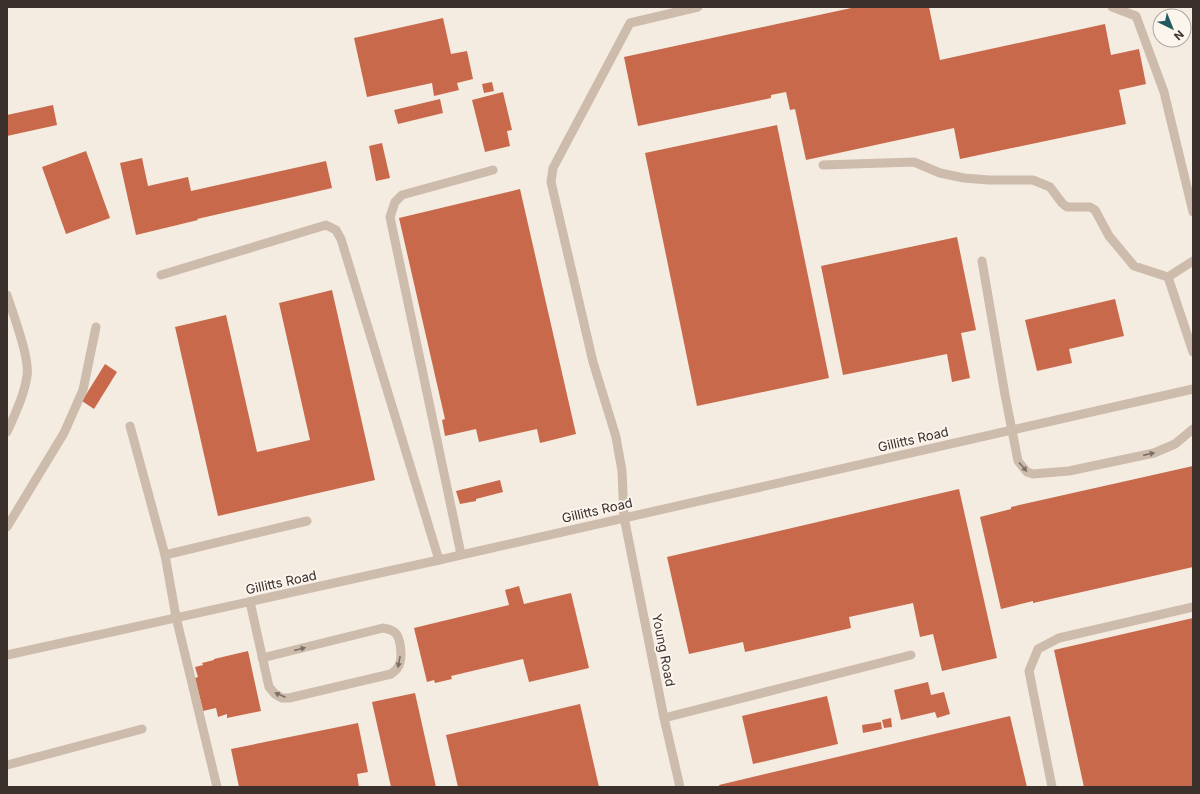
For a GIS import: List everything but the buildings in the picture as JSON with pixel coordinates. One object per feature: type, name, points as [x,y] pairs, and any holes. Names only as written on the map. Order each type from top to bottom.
[{"type":"lane","name":"Young Road","points":[[680,787],[664,718],[624,517],[622,471],[616,437],[593,362],[551,182],[553,168],[630,23],[698,7]]},
{"type":"lane","points":[[1112,7],[1136,16],[1164,92],[1193,212]]},
{"type":"lane","points":[[823,165],[914,162],[940,173],[964,178],[989,180],[1033,180],[1050,187],[1062,203],[1067,207],[1090,207],[1095,210],[1109,236],[1134,266],[1168,277]]},
{"type":"lane","points":[[461,554],[390,217],[395,202],[402,195],[493,170]]},
{"type":"lane","points":[[161,275],[326,225],[336,230],[342,239],[440,560]]},
{"type":"lane","points":[[982,261],[1018,461],[1027,472],[1033,474],[1070,471],[1154,453],[1175,444],[1193,429]]},
{"type":"lane","points":[[1168,277],[1193,261]]},
{"type":"lane","points":[[1168,277],[1193,352]]},
{"type":"lane","points":[[7,295],[24,351],[27,375],[19,404],[7,432]]},
{"type":"lane","points":[[7,527],[67,426],[83,390],[96,327]]},
{"type":"lane","name":"Gillitts Road","points":[[7,655],[440,560],[461,554],[1193,389]]},
{"type":"lane","points":[[130,426],[165,555],[176,617],[217,787]]},
{"type":"lane","points":[[165,555],[307,521]]},
{"type":"lane","points":[[250,602],[262,658],[269,687],[275,694],[282,698],[289,698],[391,674],[398,668],[400,661],[400,644],[397,634],[391,630],[383,628],[262,658]]},
{"type":"lane","points":[[1052,787],[1029,671],[1038,649],[1059,638],[1193,607]]},
{"type":"lane","points":[[664,718],[911,654]]},
{"type":"lane","points":[[7,765],[142,729]]}]
